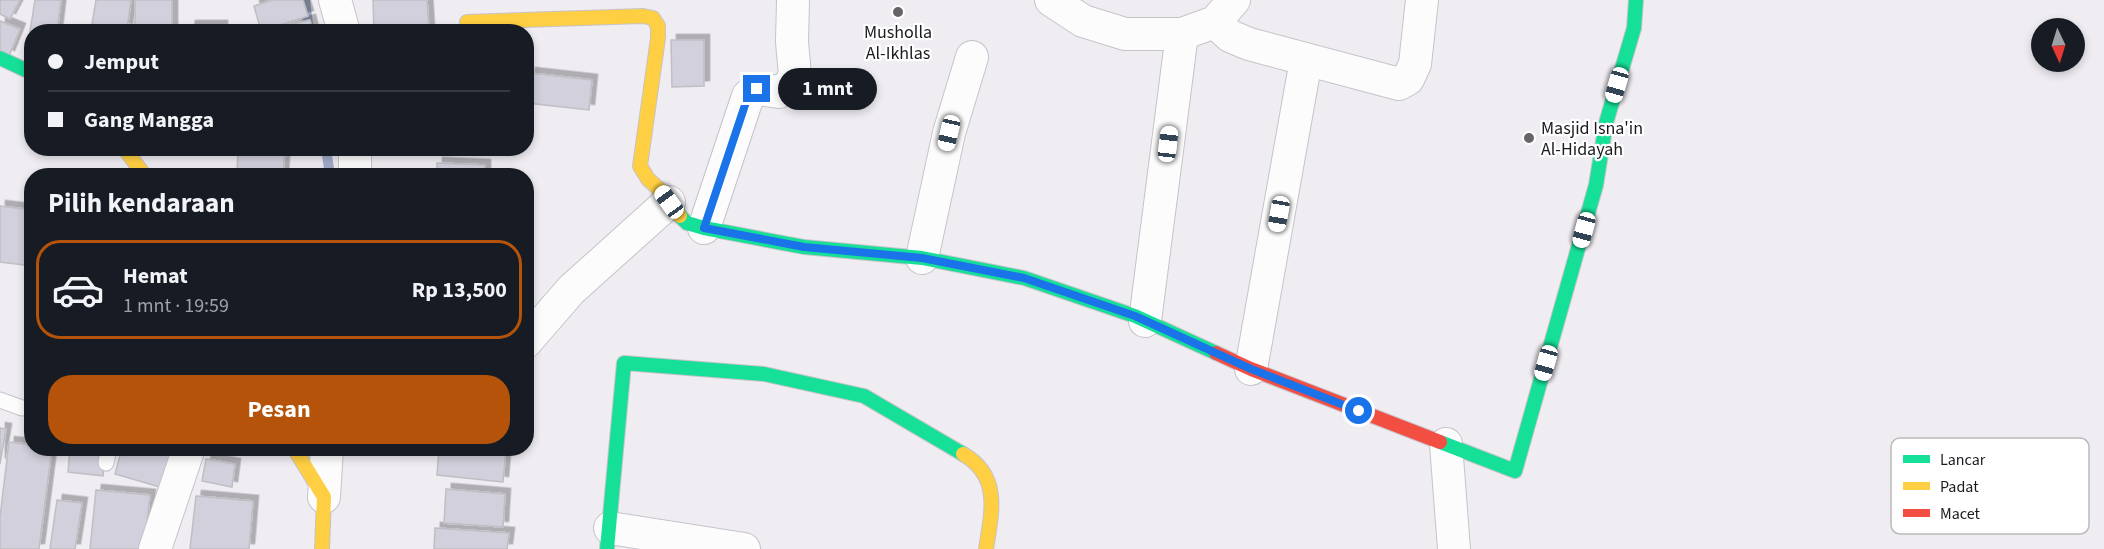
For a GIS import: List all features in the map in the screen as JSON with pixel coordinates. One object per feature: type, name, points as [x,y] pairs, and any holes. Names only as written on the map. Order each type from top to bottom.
[{"type":"street","points":[[335,0],[342,24]]},
{"type":"street","points":[[704,228],[748,96],[757,89],[779,92],[789,86],[795,75],[792,42],[793,0]]},
{"type":"street","points":[[1051,0],[1083,21],[1125,34],[1182,34],[1225,11],[1230,36],[1306,60],[1399,84],[1408,79],[1415,64],[1422,0]]},
{"type":"street","points":[[467,22],[643,16],[653,18],[658,26],[658,38],[640,166],[648,179],[687,222],[704,228],[804,247],[922,258],[1024,278],[1145,321],[1251,369],[1515,471],[1596,185],[1606,123],[1634,28],[1636,0]]},
{"type":"street","points":[[1145,321],[1182,34]]},
{"type":"street","points":[[922,258],[949,133],[972,57]]},
{"type":"street","points":[[0,58],[24,69]]},
{"type":"street","points":[[1251,369],[1306,60]]},
{"type":"street","points":[[534,333],[571,290],[669,202]]},
{"type":"street","points":[[744,549],[608,538],[624,363],[764,374],[864,396],[879,403],[977,462],[988,480],[991,491],[991,520],[986,549]]},
{"type":"street","points":[[1446,444],[1454,549]]},
{"type":"street","points":[[155,549],[186,456]]},
{"type":"street","points":[[299,456],[318,488]]},
{"type":"street","points":[[322,549],[318,488],[325,456]]},
{"type":"lane","points":[[0,400],[22,408]]},
{"type":"building","points":[[0,0],[20,0],[10,19],[0,14]]},
{"type":"building","points":[[35,0],[61,0],[58,24],[31,24]]},
{"type":"building","points":[[96,0],[131,0],[128,24],[92,24]]},
{"type":"building","points":[[135,0],[172,0],[172,24],[135,24]]},
{"type":"building","points":[[273,0],[303,0],[308,16],[283,24],[259,24],[254,6]]},
{"type":"building","points":[[373,0],[427,0],[428,24],[374,24]]},
{"type":"building","points":[[310,20],[311,24],[292,24]]},
{"type":"building","points":[[0,21],[20,29],[9,56],[0,52]]},
{"type":"building","points":[[671,40],[704,40],[704,86],[672,87]]},
{"type":"building","points":[[534,73],[592,80],[589,110],[534,104]]},
{"type":"building","points":[[238,156],[284,156],[284,168],[237,168]]},
{"type":"building","points":[[437,163],[485,165],[485,168],[437,168]]},
{"type":"building","points":[[0,206],[24,209],[24,265],[0,262]]},
{"type":"building","points":[[0,428],[6,429],[0,464]]},
{"type":"building","points":[[9,442],[24,444],[24,456],[51,456],[39,549],[0,549],[0,517]]},
{"type":"building","points":[[69,456],[105,456],[103,476],[68,472]]},
{"type":"building","points":[[120,456],[177,456],[167,489],[115,474]]},
{"type":"building","points":[[438,456],[505,456],[503,482],[437,475]]},
{"type":"building","points":[[206,459],[235,464],[232,487],[202,481]]},
{"type":"building","points":[[446,489],[505,494],[503,527],[444,523]]},
{"type":"building","points":[[96,490],[150,495],[144,549],[90,549]]},
{"type":"building","points":[[196,496],[253,501],[249,549],[190,549]]},
{"type":"building","points":[[57,500],[82,503],[75,549],[50,549]]},
{"type":"building","points":[[435,528],[509,533],[507,549],[434,549]]},
{"type":"waterway","points":[[305,0],[308,24]]},
{"type":"waterway","points":[[327,156],[329,168]]},
{"type":"traffic: fast","points":[[1440,442],[1515,471],[1596,185],[1606,123],[1634,28],[1636,0]]},
{"type":"traffic: fast","points":[[0,58],[24,69]]},
{"type":"traffic: fast","points":[[680,216],[687,223],[704,228],[804,247],[922,258],[1024,278],[1135,316],[1216,353]]},
{"type":"traffic: fast","points":[[607,549],[624,363],[764,374],[864,396],[963,454]]},
{"type":"traffic: slow","points":[[467,22],[643,16],[653,18],[658,26],[658,38],[640,166],[648,179],[680,216]]},
{"type":"traffic: slow","points":[[130,156],[139,168]]},
{"type":"traffic: slow","points":[[963,454],[975,463],[989,484],[991,508],[986,549]]},
{"type":"traffic: slow","points":[[299,456],[324,497],[322,549]]},
{"type":"traffic: jam","points":[[1216,353],[1251,369],[1440,442]]},
{"type":"place","name":"Musholla Al-Ikhlas","points":[[898,12]]},
{"type":"place","name":"Masjid Isna'in Al-Hidayah","points":[[1529,138]]},
{"type":"route","points":[[757,89],[748,96],[704,228],[804,247],[922,258],[1024,278],[1135,316],[1251,369],[1359,411]]}]
